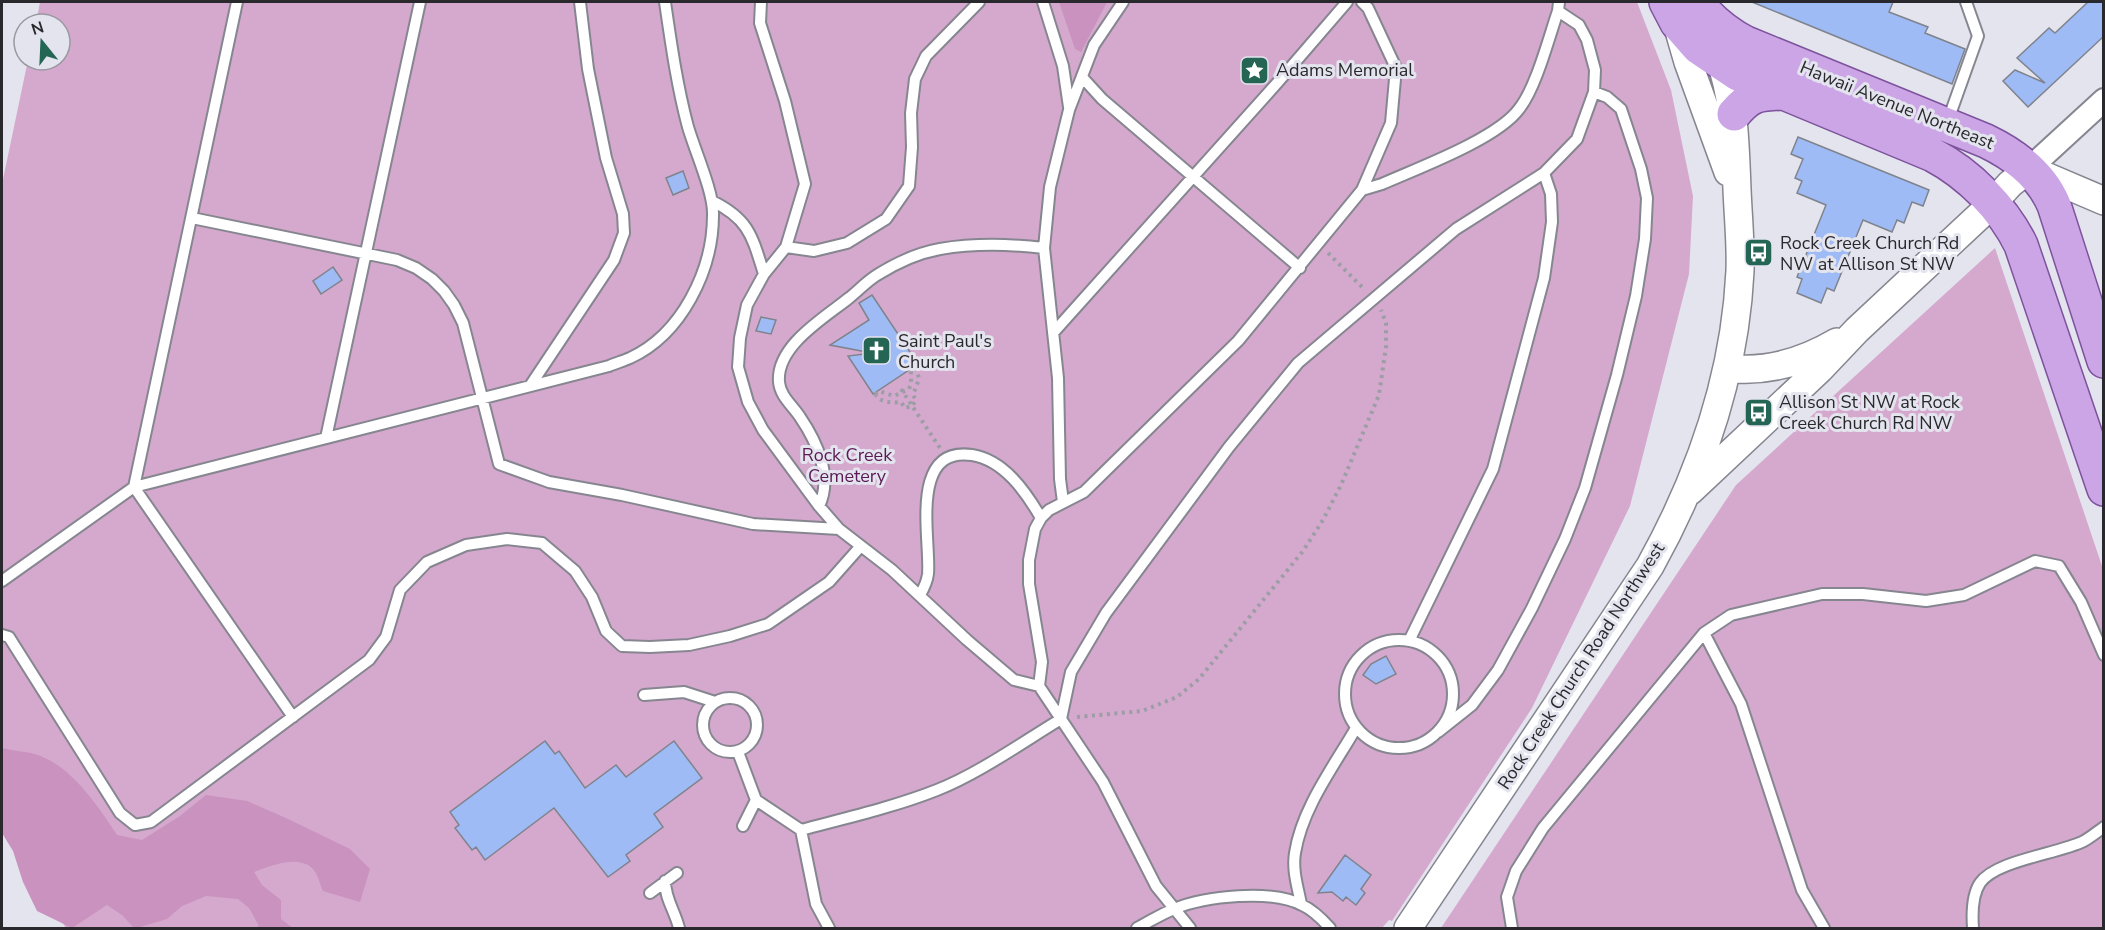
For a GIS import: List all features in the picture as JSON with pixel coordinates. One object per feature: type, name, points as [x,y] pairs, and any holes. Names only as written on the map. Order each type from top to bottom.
[{"type":"main road","name":"Hawaii Avenue Northeast","points":[[1683,7],[1712,20],[1746,44],[1946,124],[1998,147],[2029,169]]},
{"type":"main road","name":"Hawaii Avenue Northeast","points":[[1683,7],[1698,47],[1738,74],[1933,155],[1956,168],[1992,204]]},
{"type":"main road","points":[[1734,114],[1746,100],[1759,94],[1781,93]]},
{"type":"main road","points":[[1902,141],[2029,169],[2043,184],[2050,195],[2103,361]]},
{"type":"main road","points":[[1992,204],[2031,226],[2068,251]]},
{"type":"main road","points":[[1992,204],[2012,228],[2021,245],[2103,489]]},
{"type":"street","name":"Rock Creek Church Road Northwest","points":[[1683,7],[1695,82],[1726,163],[1737,209]]},
{"type":"street","name":"Rock Creek Church Road Northwest","points":[[1408,928],[1639,583],[1669,530],[1708,434],[1727,368],[1738,306],[1740,272],[1734,114],[1721,63]]},
{"type":"street","points":[[1685,495],[1820,369],[1857,330],[1992,204],[2010,184],[2103,100]]},
{"type":"street","name":"Hawaii Avenue Northeast","points":[[2029,169],[2103,201]]},
{"type":"street","points":[[1727,368],[1766,369],[1784,365],[1828,347],[1857,330]]},
{"type":"lane","points":[[237,2],[134,487],[293,717]]},
{"type":"lane","points":[[326,438],[420,2]]},
{"type":"lane","points":[[530,386],[614,260],[624,233],[623,214],[606,158],[588,69],[580,2]]},
{"type":"lane","points":[[2,580],[134,487],[609,366],[630,358],[658,340],[691,301],[708,250],[713,215],[712,201],[684,114],[665,2]]},
{"type":"lane","points":[[761,2],[760,22],[785,101],[805,184],[786,247],[764,274],[747,305],[740,338],[738,367],[748,402],[762,430],[839,529],[892,570],[1014,680],[1039,686]]},
{"type":"lane","points":[[786,247],[814,251],[847,243],[886,219],[909,186],[912,147],[911,113],[915,79],[926,56],[979,2]]},
{"type":"lane","points":[[1043,2],[1064,66],[1070,110]]},
{"type":"lane","points":[[1063,502],[1060,479],[1058,378],[1044,248],[1050,187],[1070,110],[1094,45],[1123,2]]},
{"type":"lane","points":[[1053,333],[1347,2]]},
{"type":"lane","points":[[1190,928],[1156,886],[1103,782],[1039,686],[1042,662],[1030,592],[1029,560],[1035,529],[1041,518],[1049,510],[1084,492],[1238,341],[1362,190],[1391,123],[1396,68],[1368,8],[1362,2]]},
{"type":"lane","points":[[1946,124],[1978,36],[1966,2]]},
{"type":"lane","points":[[801,830],[937,790],[964,777],[1061,719],[1071,672],[1106,613],[1174,519],[1298,363],[1456,229],[1544,173],[1576,139],[1594,92],[1595,70],[1587,40],[1579,25],[1559,6],[1535,78],[1520,109],[1501,128],[1392,180],[1362,190]]},
{"type":"lane","points":[[1082,77],[1102,99],[1300,268]]},
{"type":"lane","points":[[1438,732],[1453,705],[1452,681],[1448,670],[1436,655],[1419,644],[1396,640],[1382,643],[1365,652],[1347,678],[1345,697],[1348,711],[1356,728],[1374,743],[1401,749],[1421,743],[1438,732],[1472,705],[1498,670],[1532,608],[1565,538],[1585,488],[1617,375],[1636,296],[1645,239],[1647,198],[1641,169],[1621,109],[1607,97],[1594,92]]},
{"type":"lane","points":[[1409,641],[1493,469],[1544,278],[1552,222],[1551,194],[1544,173]]},
{"type":"lane","points":[[712,201],[740,218],[747,229],[764,274]]},
{"type":"lane","points":[[192,218],[397,260],[416,268],[432,279],[444,291],[463,323],[499,464],[549,482],[622,495],[753,524],[839,529]]},
{"type":"lane","points":[[819,506],[825,485],[818,450],[800,417],[783,395],[779,382],[781,366],[790,349],[874,276],[900,262],[939,249],[964,246],[1003,244],[1044,248]]},
{"type":"lane","points":[[920,595],[926,586],[928,572],[926,513],[928,490],[934,474],[946,460],[963,455],[982,458],[993,463],[1016,483],[1041,518]]},
{"type":"lane","points":[[2,635],[9,637],[120,813],[135,825],[151,822],[369,660],[386,637],[400,590],[426,562],[466,545],[507,539],[542,543],[576,571],[592,597],[606,631],[622,646],[650,648],[689,645],[730,636],[768,624],[829,582],[860,547]]},
{"type":"lane","points":[[1512,928],[1507,897],[1516,871],[1543,828],[1704,633],[1731,615],[1822,594],[1863,594],[1926,601],[1964,595],[2035,561],[2059,566],[2081,602],[2103,655]]},
{"type":"lane","points":[[1704,633],[1741,704],[1802,890],[1824,928]]},
{"type":"lane","points":[[644,694],[684,692],[715,702]]},
{"type":"lane","points":[[733,698],[742,700],[755,714],[758,723],[757,732],[747,747],[738,752],[729,753],[721,751],[707,741],[703,733],[704,716],[715,702],[733,698]]},
{"type":"lane","points":[[1301,904],[1294,854],[1302,827],[1311,805],[1356,728]]},
{"type":"lane","points":[[738,752],[756,800],[801,830],[816,904],[829,928]]},
{"type":"lane","points":[[742,826],[756,800]]},
{"type":"lane","points":[[1973,928],[1972,909],[1980,882],[2003,865],[2038,857],[2083,841],[2103,827]]},
{"type":"lane","points":[[650,893],[677,873]]},
{"type":"lane","points":[[666,881],[665,895],[675,913],[679,928]]},
{"type":"lane","points":[[1137,928],[1174,909],[1201,901],[1238,896],[1267,896],[1301,904],[1320,917],[1330,928]]},
{"type":"path","points":[[1061,719],[1142,711],[1177,696],[1199,679],[1303,551],[1323,520],[1341,485],[1379,395],[1386,347],[1386,323],[1381,309],[1373,298],[1319,244]]},
{"type":"path","points":[[916,366],[919,380],[913,395],[916,400],[912,406],[905,408],[901,402],[885,402],[879,400],[875,394],[879,391],[894,396],[902,391],[911,384],[911,370],[916,366]]},
{"type":"path","points":[[902,391],[940,448]]},
{"type":"green space","name":"Rock Creek Cemetery","points":[[40,2],[1637,2],[1671,90],[1693,196],[1689,274],[1630,506],[1532,708],[1392,921],[1389,920],[1382,928],[66,928],[2,827],[2,184],[25,72],[72,72],[72,12],[38,12]]},
{"type":"green space","points":[[1995,248],[2103,569],[2103,928],[1441,928],[1736,485]]},
{"type":"shaded area","points":[[1059,2],[1107,2],[1081,52],[1075,49]]},
{"type":"shaded area","points":[[2,748],[36,754],[68,773],[86,792],[117,835],[142,840],[180,816],[206,795],[247,801],[350,849],[370,869],[360,902],[323,891],[313,869],[300,862],[292,862],[276,864],[254,872],[262,885],[281,900],[281,919],[293,928],[254,928],[259,926],[249,908],[238,899],[206,896],[182,906],[167,919],[137,928],[134,928],[122,915],[107,905],[72,928],[37,911],[23,882],[13,851],[2,833]]},
{"type":"building","points":[[1752,2],[1893,2],[1889,12],[1928,27],[1925,33],[1965,49],[1952,84]]},
{"type":"building","points":[[2088,2],[2103,2],[2103,37],[2028,107],[2003,81],[2015,70],[2045,83],[2017,58],[2049,28],[2055,33]]},
{"type":"building","points":[[1798,137],[1929,190],[1923,206],[1912,202],[1904,223],[1897,220],[1892,232],[1863,220],[1834,291],[1827,288],[1821,303],[1797,293],[1802,279],[1797,277],[1826,205],[1797,193],[1802,181],[1795,178],[1803,159],[1791,154]]},
{"type":"building","points":[[683,171],[689,188],[673,195],[666,178]]},
{"type":"building","points":[[333,267],[342,280],[321,294],[313,281]]},
{"type":"building","name":"Saint Paul's Church","points":[[872,295],[918,364],[873,394],[848,356],[872,353],[830,345],[869,320],[859,303]]},
{"type":"building","points":[[761,317],[776,320],[771,334],[756,331]]},
{"type":"building","points":[[1386,656],[1396,674],[1376,684],[1363,675],[1371,664]]},
{"type":"building","points":[[545,741],[555,754],[559,751],[585,788],[616,765],[626,777],[674,741],[702,778],[654,814],[663,827],[626,855],[630,861],[608,877],[554,808],[485,860],[476,847],[472,850],[455,828],[459,825],[450,812]]},
{"type":"building","points":[[1345,855],[1371,875],[1361,889],[1365,893],[1356,905],[1346,897],[1343,901],[1332,892],[1318,893]]},
{"type":"place","name":"Adams Memorial","points":[[1255,70]]},
{"type":"place","name":"Rock Creek Church Rd NW at Allison St NW","points":[[1759,253]]},
{"type":"place","name":"Saint Paul's Church","points":[[877,351]]},
{"type":"place","name":"Allison St NW at Rock Creek Church Rd NW","points":[[1758,412]]}]
